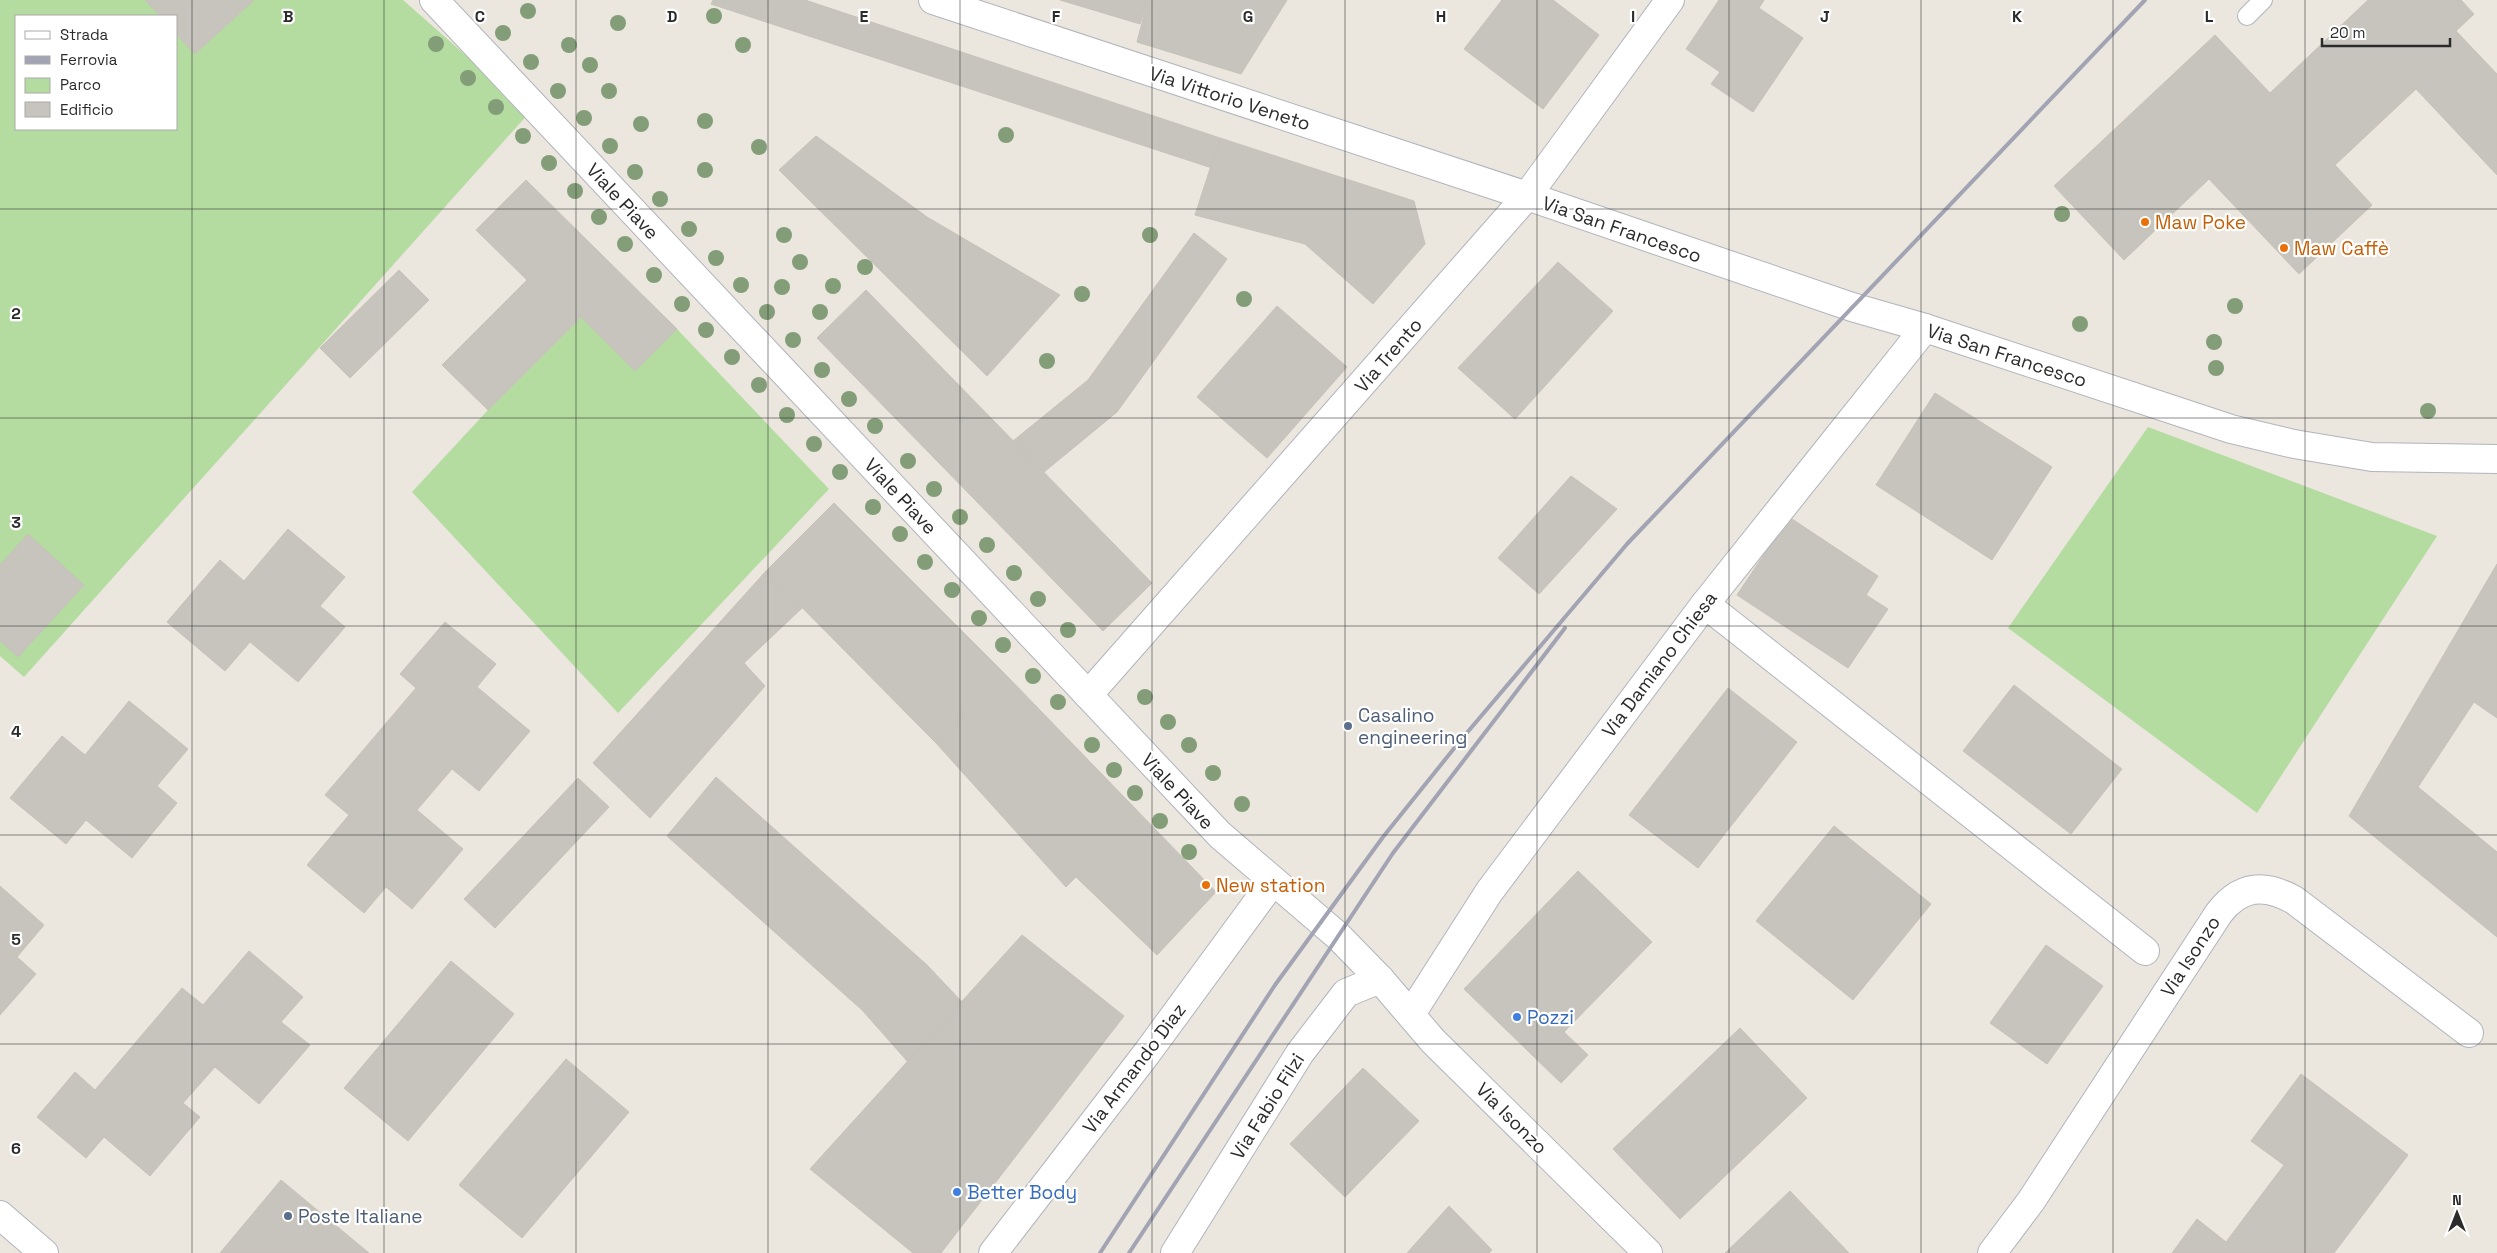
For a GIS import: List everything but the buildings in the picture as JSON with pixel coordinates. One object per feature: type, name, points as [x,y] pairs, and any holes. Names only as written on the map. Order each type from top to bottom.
[{"type":"street","name":"Viale Piave","points":[[434,0],[1220,835],[1338,936],[1380,979]]},
{"type":"street","name":"Via Vittorio Veneto","points":[[933,0],[1527,196]]},
{"type":"street","name":"Via Trento","points":[[1088,695],[1527,196],[1670,0]]},
{"type":"street","name":"Via San Francesco","points":[[1527,196],[1852,307],[1925,328],[2159,406],[2262,437],[2372,457],[2497,459]]},
{"type":"street","name":"Via Damiano Chiesa","points":[[1411,1014],[1489,892],[1704,604],[1925,328]]},
{"type":"street","points":[[1704,604],[2145,951]]},
{"type":"street","name":"Via Armando Diaz","points":[[994,1253],[1147,1052],[1273,881]]},
{"type":"street","name":"Via Isonzo","points":[[1992,1253],[2036,1192],[2218,913],[2239,894],[2252,890],[2268,889],[2294,900],[2469,1033]]},
{"type":"street","name":"Via Isonzo","points":[[1380,979],[1434,1040],[1648,1253]]},
{"type":"street","name":"Via Fabio Filzi","points":[[1174,1253],[1300,1052],[1346,993],[1380,979]]},
{"type":"street","points":[[0,1215],[44,1253]]},
{"type":"lane","points":[[2247,16],[2263,0]]},
{"type":"green space","points":[[0,0],[403,0],[530,112],[24,677],[0,656]]},
{"type":"green space","points":[[581,317],[677,329],[829,489],[618,713],[412,492],[488,410]]},
{"type":"green space","points":[[2148,427],[2437,536],[2257,813],[2008,628]]},
{"type":"railway","points":[[1100,1253],[1275,985],[1383,837],[1460,741],[1627,544],[2145,0]]},
{"type":"railway","points":[[1129,1253],[1393,853],[1565,628]]},
{"type":"place","name":"Maw Poke","points":[[2145,222]]},
{"type":"place","name":"Maw Caffè","points":[[2284,248]]},
{"type":"place","name":"Casalino engineering","points":[[1348,726]]},
{"type":"place","name":"New station","points":[[1206,885]]},
{"type":"place","name":"Pozzi","points":[[1517,1017]]},
{"type":"place","name":"Better Body","points":[[957,1192]]},
{"type":"place","name":"Poste Italiane","points":[[288,1216]]}]
